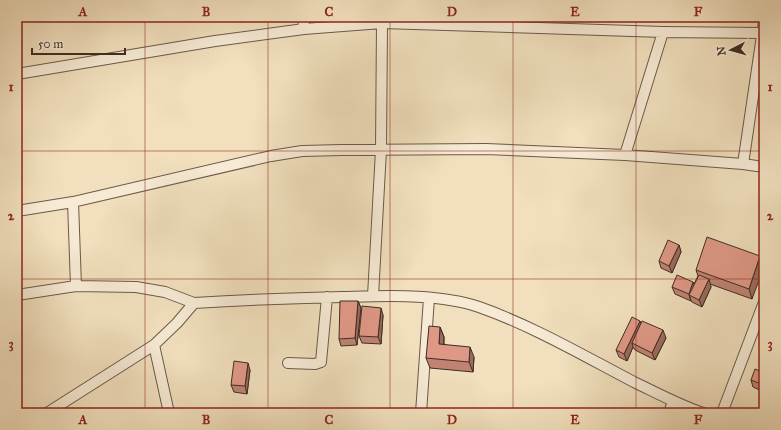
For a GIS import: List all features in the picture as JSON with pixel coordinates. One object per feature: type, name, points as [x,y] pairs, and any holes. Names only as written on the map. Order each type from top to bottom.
[{"type":"street","points":[[303,17],[304,29]]},
{"type":"street","points":[[743,164],[764,22]]},
{"type":"street","points":[[373,296],[381,150],[382,23]]},
{"type":"street","points":[[17,74],[208,42],[304,29],[382,23],[663,32],[762,33]]},
{"type":"street","points":[[625,155],[663,32]]},
{"type":"street","points":[[17,211],[72,202],[271,156],[302,151],[486,149],[625,155],[764,167]]},
{"type":"street","points":[[72,202],[76,286]]},
{"type":"street","points":[[17,295],[76,286],[136,287],[165,292],[194,303],[373,296],[429,298],[454,301],[478,307],[514,320],[674,401],[703,413]]},
{"type":"street","points":[[288,363],[316,364],[321,362],[327,297]]},
{"type":"street","points":[[421,413],[429,298]]},
{"type":"street","points":[[722,413],[764,302]]},
{"type":"street","points":[[47,413],[154,344],[177,323],[194,303]]},
{"type":"street","points":[[154,344],[169,413]]},
{"type":"street","points":[[669,413],[674,401]]},
{"type":"building","points":[[707,237],[760,256],[749,289],[696,270]]},
{"type":"building","points":[[668,240],[679,245],[669,266],[659,261]]},
{"type":"building","points":[[677,275],[693,282],[689,294],[672,287]]},
{"type":"building","points":[[699,275],[709,279],[699,300],[689,295]]},
{"type":"building","points":[[340,301],[358,301],[355,338],[339,339]]},
{"type":"building","points":[[362,306],[381,308],[378,337],[359,336]]},
{"type":"building","points":[[632,317],[640,321],[624,354],[616,350]]},
{"type":"building","points":[[642,321],[663,330],[652,353],[632,343]]},
{"type":"building","points":[[429,326],[440,327],[439,344],[470,347],[469,362],[426,358]]},
{"type":"building","points":[[234,361],[248,363],[245,386],[231,385]]},
{"type":"building","points":[[755,369],[764,373],[764,385],[751,380]]}]
